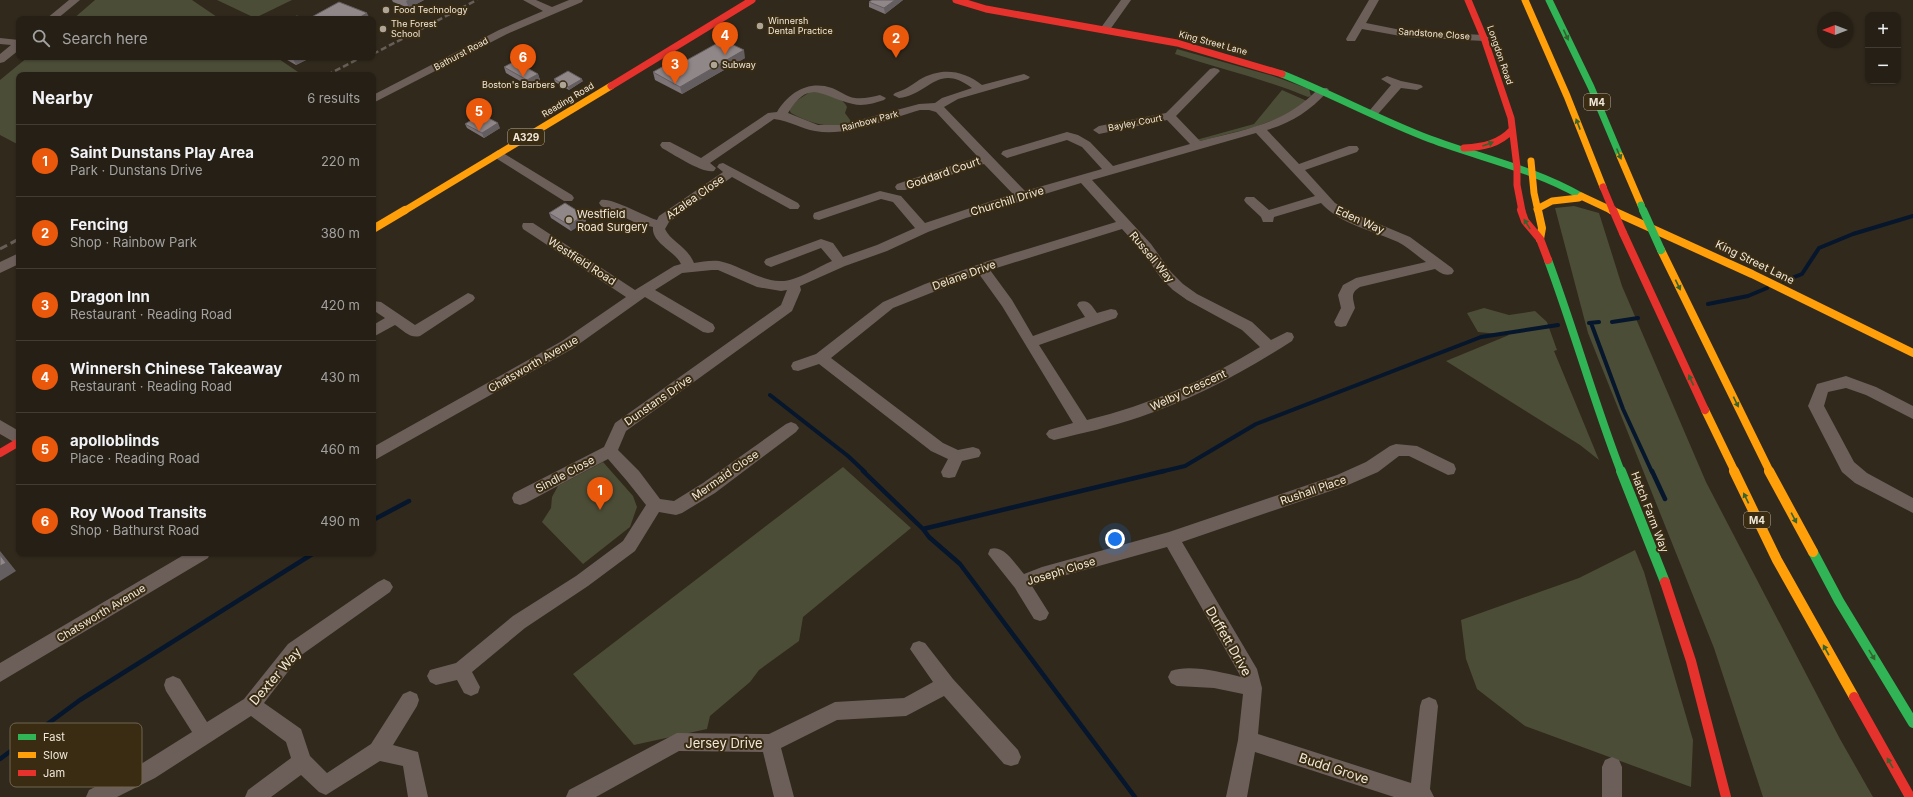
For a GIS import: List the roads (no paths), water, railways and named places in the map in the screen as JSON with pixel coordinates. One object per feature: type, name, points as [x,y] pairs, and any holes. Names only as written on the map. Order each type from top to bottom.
[{"type":"main road","name":"Reading Road","points":[[376,227],[752,0]]},
{"type":"main road","name":"King Street Lane","points":[[956,0],[986,9],[1177,43],[1281,74],[1374,112],[1427,137],[1457,147],[1517,172],[1565,186],[1582,198],[1752,274],[1913,353]]},
{"type":"main road","name":"Longdon Road","points":[[1468,0],[1484,38],[1511,118],[1517,172]]},
{"type":"main road","name":"M4","points":[[1525,0],[1564,88],[1623,233],[1731,467],[1777,560],[1910,797]]},
{"type":"main road","name":"M4","points":[[1549,0],[1591,86],[1661,250],[1770,473],[1839,601],[1913,723]]},
{"type":"main road","name":"Longdon Road","points":[[1511,118],[1522,134]]},
{"type":"main road","points":[[1457,147],[1472,148],[1489,144],[1506,137],[1512,130]]},
{"type":"main road","points":[[1529,153],[1532,177]]},
{"type":"main road","name":"Hatch Farm Way","points":[[1517,172],[1517,185],[1522,213],[1525,221],[1540,238],[1561,296],[1606,433],[1678,616],[1703,702],[1726,797]]},
{"type":"main road","name":"Hatch Farm Way","points":[[1532,177],[1537,209],[1542,228],[1540,238]]},
{"type":"main road","points":[[1537,209],[1552,201],[1582,198]]},
{"type":"main road","points":[[0,454],[16,444]]},
{"type":"street","points":[[55,16],[75,0]]},
{"type":"street","points":[[528,0],[551,11]]},
{"type":"street","name":"Bathurst Road","points":[[376,98],[503,32],[578,0]]},
{"type":"street","points":[[1105,29],[1126,0]]},
{"type":"street","points":[[1351,39],[1374,0]]},
{"type":"street","name":"Sandstone Close","points":[[1360,25],[1406,34],[1484,38]]},
{"type":"street","points":[[0,41],[16,43]]},
{"type":"street","points":[[0,60],[16,46]]},
{"type":"street","name":"Bayley Court","points":[[1099,130],[1170,116],[1214,71]]},
{"type":"street","points":[[908,97],[924,82],[940,75],[950,74],[968,79],[981,90]]},
{"type":"street","points":[[1022,196],[936,108],[950,98],[1024,77]]},
{"type":"street","points":[[1387,79],[1398,84],[1417,87]]},
{"type":"street","points":[[1374,112],[1398,84]]},
{"type":"street","name":"Rainbow Park","points":[[880,98],[851,105],[825,90],[813,89],[804,91],[788,103],[781,114],[812,127],[826,130],[841,129],[919,107],[931,106],[936,108]]},
{"type":"street","name":"Churchill Drive","points":[[688,266],[720,266],[757,282],[781,286],[793,284],[840,263],[882,248],[923,229],[1022,196],[1260,130],[1295,116],[1309,105],[1323,90]]},
{"type":"street","points":[[666,145],[716,168],[760,122],[772,115],[781,114]]},
{"type":"street","name":"Bayley Court","points":[[1170,116],[1199,147]]},
{"type":"street","name":"Eden Way","points":[[1260,130],[1331,206],[1350,217],[1405,240],[1442,267],[1420,269],[1374,278],[1348,288],[1344,295],[1348,308],[1341,322]]},
{"type":"street","points":[[1007,154],[1067,136],[1073,136],[1084,142],[1111,172]]},
{"type":"street","points":[[1297,168],[1355,149]]},
{"type":"street","points":[[498,154],[568,198]]},
{"type":"street","name":"Goddard Court","points":[[901,187],[986,159]]},
{"type":"street","name":"Azalea Close","points":[[688,266],[684,255],[662,236],[659,229],[664,219],[716,168],[794,206]]},
{"type":"street","name":"Russell Way","points":[[1084,179],[1123,224],[1146,247],[1166,275],[1178,287],[1192,297],[1247,326],[1270,348]]},
{"type":"street","points":[[819,216],[880,196],[897,198],[923,229]]},
{"type":"street","points":[[1250,200],[1267,217],[1322,198]]},
{"type":"street","name":"Azalea Close","points":[[605,203],[641,220],[661,225]]},
{"type":"street","name":"Delane Drive","points":[[798,366],[821,358],[888,305],[930,287],[982,268],[1123,224]]},
{"type":"street","name":"Westfield Road","points":[[528,226],[641,293],[708,328]]},
{"type":"street","points":[[771,262],[821,243],[828,246],[840,263]]},
{"type":"street","points":[[0,268],[16,260]]},
{"type":"street","name":"Chatsworth Avenue","points":[[376,453],[567,346],[672,272],[688,266]]},
{"type":"street","points":[[982,268],[1007,303],[1030,343],[1083,427]]},
{"type":"street","name":"Dunstans Drive","points":[[610,451],[620,427],[787,308],[794,290],[793,284]]},
{"type":"street","points":[[376,305],[415,332],[468,298]]},
{"type":"street","points":[[1084,305],[1094,319]]},
{"type":"street","points":[[1030,343],[1111,314]]},
{"type":"street","points":[[376,330],[396,318]]},
{"type":"street","name":"Welby Crescent","points":[[1054,434],[1146,409],[1190,391],[1270,348],[1287,337]]},
{"type":"street","points":[[821,358],[937,447],[957,456],[973,453]]},
{"type":"street","points":[[1913,413],[1871,391],[1846,382],[1822,388],[1816,406],[1848,467],[1861,478],[1913,506]]},
{"type":"street","points":[[0,426],[16,437]]},
{"type":"street","name":"Mermaid Close","points":[[655,505],[676,508],[708,488],[791,428]]},
{"type":"street","name":"Rushall Place","points":[[1171,540],[1209,525],[1342,480],[1372,467],[1396,450],[1411,450],[1448,469]]},
{"type":"street","points":[[436,676],[461,670],[519,622],[582,581],[629,546],[655,505],[633,476],[610,451]]},
{"type":"street","name":"Sindle Close","points":[[520,498],[610,451]]},
{"type":"street","points":[[949,472],[957,456]]},
{"type":"street","name":"Joseph Close","points":[[1021,584],[1042,574],[1171,540]]},
{"type":"street","name":"Duffett Drive","points":[[1171,540],[1214,615],[1248,669],[1253,688],[1248,740],[1238,794],[1236,797]]},
{"type":"street","name":"Joseph Close","points":[[996,554],[1021,584],[1040,613]]},
{"type":"street","name":"Chatsworth Avenue","points":[[0,673],[197,556]]},
{"type":"street","name":"Dexter Way","points":[[142,774],[251,705],[294,650],[384,587]]},
{"type":"street","points":[[919,649],[946,685],[1011,757]]},
{"type":"street","points":[[461,670],[471,687]]},
{"type":"street","points":[[1177,677],[1214,679],[1253,688]]},
{"type":"street","points":[[173,685],[204,735]]},
{"type":"street","name":"Jersey Drive","points":[[576,797],[677,742],[770,743],[836,711],[906,707],[946,685]]},
{"type":"street","points":[[251,705],[294,736],[302,762],[326,785],[378,751],[410,700]]},
{"type":"street","name":"Budd Grove","points":[[1248,740],[1421,797],[1429,706]]},
{"type":"street","points":[[770,743],[784,797]]},
{"type":"street","points":[[378,751],[411,759],[418,797]]},
{"type":"street","points":[[255,797],[302,762]]},
{"type":"street","points":[[1612,767],[1612,797]]},
{"type":"street","name":"Dexter Way","points":[[96,797],[116,787]]},
{"type":"waterway","points":[[1784,281],[1802,274],[1819,248],[1853,234],[1913,216]]},
{"type":"waterway","points":[[1708,304],[1748,296],[1767,288]]},
{"type":"waterway","points":[[1612,322],[1638,318]]},
{"type":"waterway","points":[[1589,323],[1599,322]]},
{"type":"waterway","points":[[1591,323],[1623,409],[1652,472]]},
{"type":"waterway","points":[[1160,472],[1185,466],[1256,424],[1481,337],[1558,325]]},
{"type":"waterway","points":[[770,395],[848,456],[865,472]]},
{"type":"waterway","points":[[863,471],[923,529]]},
{"type":"waterway","points":[[923,529],[1164,471]]},
{"type":"waterway","points":[[1652,471],[1665,499]]},
{"type":"waterway","points":[[376,518],[409,501]]},
{"type":"waterway","points":[[923,529],[929,537],[960,564],[1135,797]]},
{"type":"waterway","points":[[49,723],[80,700],[309,556]]},
{"type":"waterway","points":[[0,759],[10,752]]},
{"type":"railway","points":[[376,52],[477,0]]},
{"type":"railway","points":[[333,72],[356,60]]},
{"type":"railway","points":[[0,249],[16,241]]},
{"type":"place","name":"Food Technology","points":[[386,10]]},
{"type":"place","name":"Winnersh Dental Practice","points":[[760,26]]},
{"type":"place","name":"The Forest School","points":[[383,29]]},
{"type":"place","name":"Winnersh Chinese Takeaway","points":[[725,55]]},
{"type":"place","name":"Fencing","points":[[896,58]]},
{"type":"place","name":"Subway","points":[[714,65]]},
{"type":"place","name":"Roy Wood Transits","points":[[523,77]]},
{"type":"place","name":"Dragon Inn","points":[[675,84]]},
{"type":"place","name":"Boston's Barbers","points":[[563,85]]},
{"type":"place","name":"apolloblinds","points":[[479,131]]},
{"type":"place","name":"Westfield Road Surgery","points":[[569,220]]},
{"type":"place","name":"Saint Dunstans Play Area","points":[[600,510]]}]
